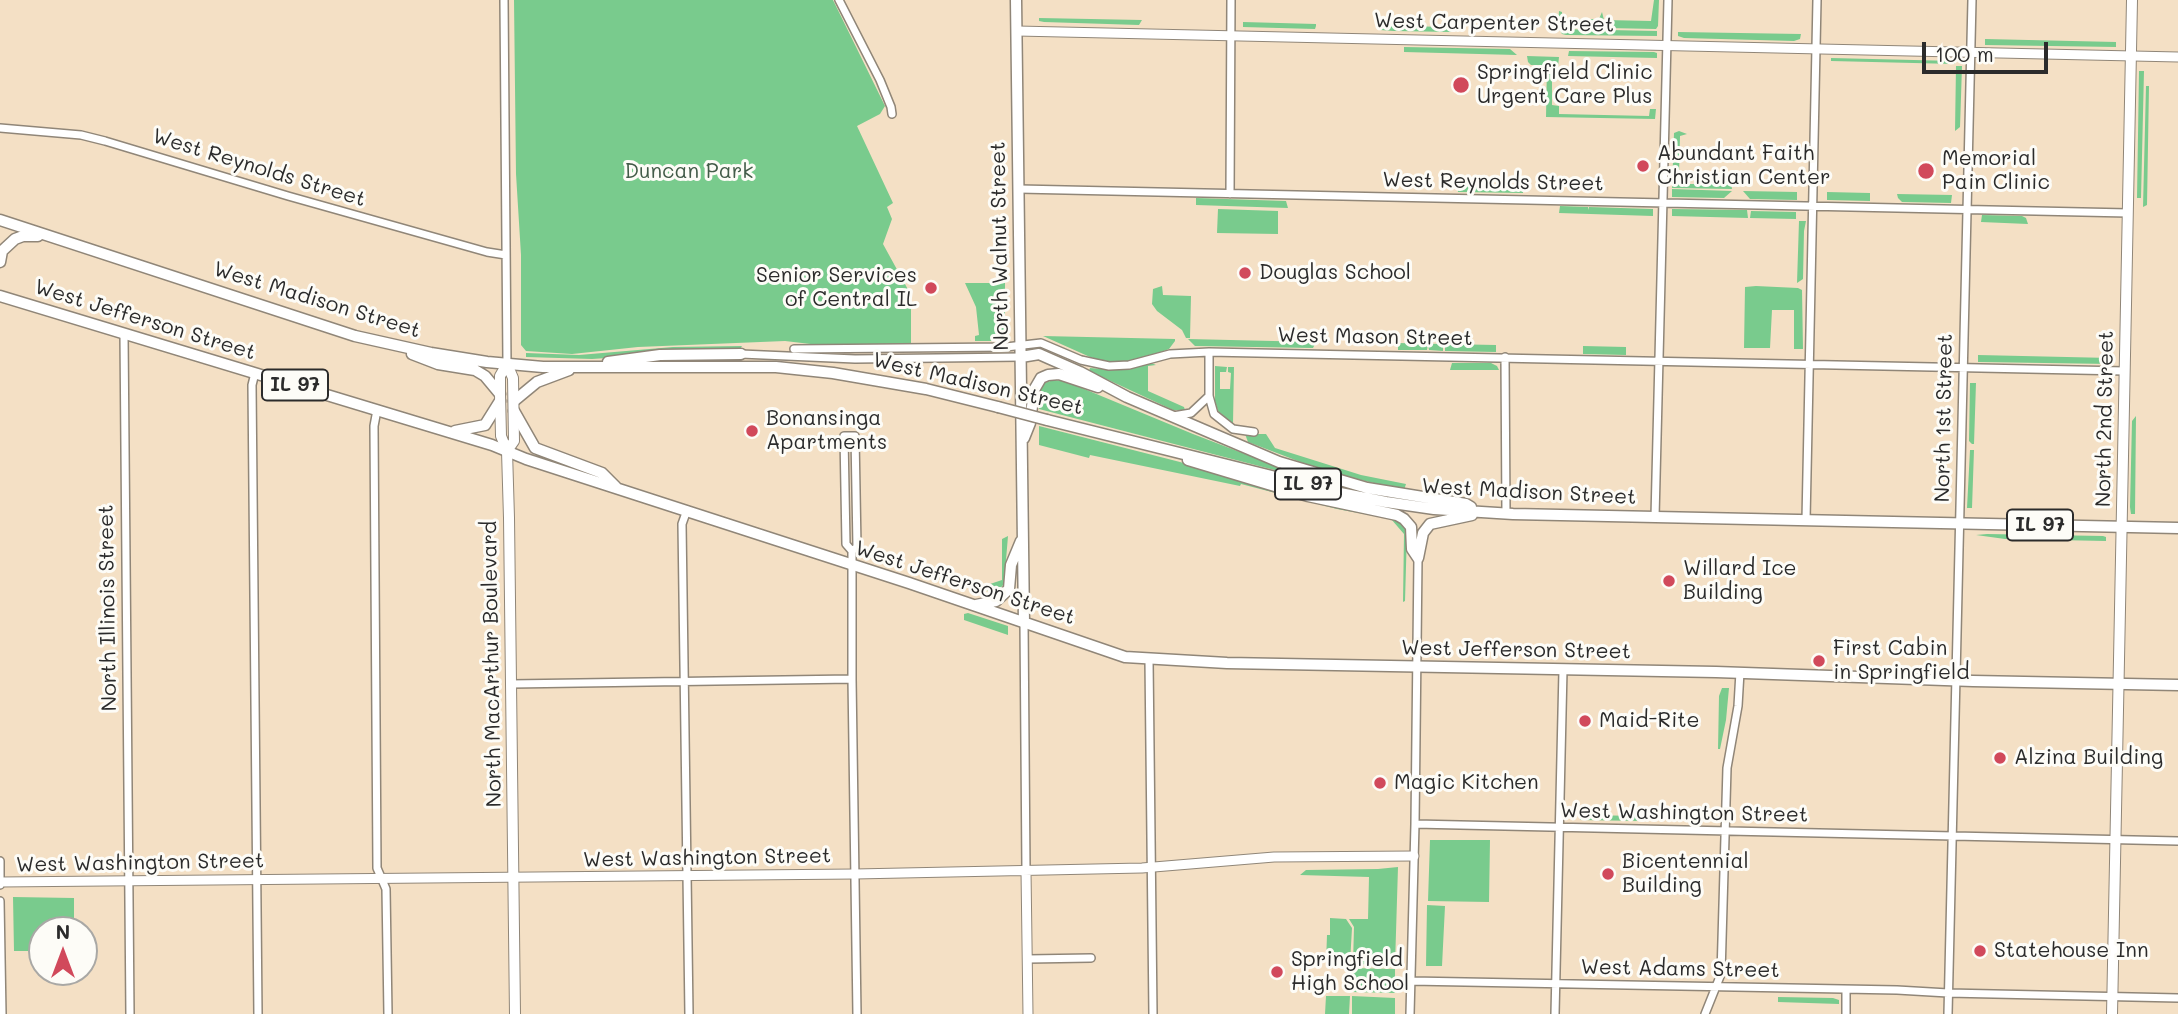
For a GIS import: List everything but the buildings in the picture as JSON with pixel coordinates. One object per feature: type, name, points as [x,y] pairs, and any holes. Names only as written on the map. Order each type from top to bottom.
[{"type":"main road","name":"North Walnut Street","points":[[1016,0],[1024,622]]},
{"type":"main road","name":"North 2nd Street","points":[[2112,1014],[2132,0]]},
{"type":"main road","name":"West Madison Street","points":[[0,220],[332,328],[398,346],[457,358],[507,364],[575,368],[776,368],[833,373],[906,385],[1386,502],[1506,514],[1959,523]]},
{"type":"main road","points":[[0,262],[2,251],[15,239],[23,236],[50,237]]},
{"type":"main road","name":"West Jefferson Street","points":[[0,296],[447,431],[1115,654],[1149,660],[1417,668],[1740,672],[1955,680]]},
{"type":"main road","points":[[398,346],[438,364],[475,370],[485,376],[500,397],[485,425],[447,431]]},
{"type":"main road","points":[[1020,352],[1039,354],[1127,397]]},
{"type":"main road","points":[[616,487],[602,472],[535,448],[514,406],[537,382],[575,368],[660,355],[741,354]]},
{"type":"main road","name":"North MacArthur Boulevard","points":[[507,364],[500,376],[500,397],[501,436],[507,451],[515,1014]]},
{"type":"main road","name":"North MacArthur Boulevard","points":[[507,364],[513,378],[514,406],[514,440],[507,451]]},
{"type":"main road","points":[[1022,444],[1030,423],[1036,385],[1045,376],[1059,374],[1127,397],[1250,451],[1309,472],[1367,488],[1466,504],[1482,513]]},
{"type":"main road","points":[[1136,442],[1308,496],[1397,515],[1405,519],[1411,527],[1412,549],[1418,558]]},
{"type":"main road","points":[[1418,558],[1423,533],[1430,524],[1482,513]]},
{"type":"main road","name":"IL 97","points":[[1959,523],[2178,527]]},
{"type":"main road","points":[[973,605],[996,601],[1009,589],[1010,565],[1023,538]]},
{"type":"main road","name":"IL 97","points":[[1955,680],[2178,685]]},
{"type":"street","name":"North MacArthur Boulevard","points":[[503,0],[507,364]]},
{"type":"street","points":[[839,0],[880,80],[892,114]]},
{"type":"street","points":[[1230,194],[1231,0]]},
{"type":"street","points":[[1655,517],[1668,0]]},
{"type":"street","points":[[1806,520],[1817,0]]},
{"type":"street","name":"North 1st Street","points":[[1948,1014],[1972,0]]},
{"type":"street","name":"West Carpenter Street","points":[[1017,31],[2178,57]]},
{"type":"street","name":"West Reynolds Street","points":[[0,128],[81,135],[105,141],[412,231],[506,255]]},
{"type":"street","name":"West Reynolds Street","points":[[1019,189],[2128,213]]},
{"type":"street","name":"North Illinois Street","points":[[124,334],[130,1014]]},
{"type":"street","name":"West Mason Street","points":[[741,354],[855,359],[1020,352],[1041,343],[1081,360],[1109,366],[1129,365],[1160,355],[1209,352],[2125,371]]},
{"type":"street","name":"West Mason Street","points":[[794,349],[1020,352]]},
{"type":"street","points":[[1209,352],[1209,396],[1214,414],[1226,426],[1254,432]]},
{"type":"street","points":[[1505,357],[1506,514]]},
{"type":"street","points":[[255,373],[252,385],[258,1014]]},
{"type":"street","points":[[1172,416],[1191,413],[1209,396]]},
{"type":"street","points":[[377,411],[374,426],[377,869],[386,889],[388,1014]]},
{"type":"street","points":[[852,551],[857,547],[855,436],[844,436],[846,544],[852,551],[857,1014]]},
{"type":"street","points":[[687,510],[682,522],[689,1014]]},
{"type":"street","points":[[1410,1014],[1418,558]]},
{"type":"street","name":"North Walnut Street","points":[[1024,622],[1026,871]]},
{"type":"street","points":[[1149,660],[1153,1014]]},
{"type":"street","points":[[1555,1014],[1563,670]]},
{"type":"street","points":[[1705,1014],[1717,988],[1722,963],[1727,768],[1738,706],[1740,672]]},
{"type":"street","points":[[511,684],[852,679]]},
{"type":"street","name":"West Washington Street","points":[[1415,824],[2178,841]]},
{"type":"street","name":"West Washington Street","points":[[0,884],[128,880],[1026,871],[1151,868],[1274,857],[1414,856]]},
{"type":"street","points":[[0,861],[0,884]]},
{"type":"street","points":[[1026,871],[1028,1014]]},
{"type":"street","points":[[0,901],[2,1014]]},
{"type":"street","points":[[1028,959],[1091,958]]},
{"type":"street","name":"West Adams Street","points":[[1411,981],[2178,998]]},
{"type":"street","points":[[1846,990],[1846,1014]]},
{"type":"green space","name":"Duncan Park","points":[[514,0],[833,0],[885,106],[880,114],[857,126],[893,203],[887,207],[892,219],[883,244],[911,295],[911,344],[819,345],[785,341],[638,347],[572,354],[526,351],[521,345]]},
{"type":"green space","points":[[1654,0],[1659,0],[1656,29],[1558,27],[1559,11],[1562,12],[1562,19],[1599,19],[1602,12],[1604,20],[1651,21]]},
{"type":"green space","points":[[1039,18],[1142,20],[1139,25],[1044,22],[1039,21]]},
{"type":"green space","points":[[1243,22],[1316,26],[1315,29],[1243,27]]},
{"type":"green space","points":[[1380,25],[1455,27],[1451,32],[1394,31],[1380,30]]},
{"type":"green space","points":[[1559,29],[1657,31],[1657,36],[1566,35]]},
{"type":"green space","points":[[1678,32],[1801,34],[1800,39],[1794,41],[1684,38],[1678,36]]},
{"type":"green space","points":[[1985,39],[2116,42],[2116,47],[1985,45]]},
{"type":"green space","points":[[1404,47],[1510,49],[1517,55],[1404,52]]},
{"type":"green space","points":[[1569,51],[1654,52],[1657,53],[1657,58],[1568,56]]},
{"type":"green space","points":[[1527,56],[1559,57],[1558,67],[1552,68],[1552,105],[1559,106],[1559,114],[1649,116],[1650,109],[1656,109],[1655,119],[1546,117],[1547,65],[1531,65]]},
{"type":"green space","points":[[1831,58],[1955,61],[1955,64],[1831,61]]},
{"type":"green space","points":[[1956,66],[1962,66],[1960,127],[1955,131]]},
{"type":"green space","points":[[2139,71],[2144,71],[2141,198],[2137,198]]},
{"type":"green space","points":[[2146,86],[2149,86],[2147,205],[2143,207]]},
{"type":"green space","points":[[1679,131],[1687,134],[1680,136],[1679,175],[1687,175],[1687,184],[1726,184],[1727,178],[1730,177],[1732,189],[1672,188],[1674,133]]},
{"type":"green space","points":[[1457,184],[1523,186],[1523,193],[1458,192]]},
{"type":"green space","points":[[1672,189],[1732,191],[1724,198],[1672,197]]},
{"type":"green space","points":[[1743,191],[1797,192],[1797,200],[1750,199]]},
{"type":"green space","points":[[1827,192],[1870,193],[1870,201],[1827,200]]},
{"type":"green space","points":[[1897,194],[1952,195],[1951,203],[1902,202]]},
{"type":"green space","points":[[1196,198],[1286,201],[1288,208],[1196,205]]},
{"type":"green space","points":[[1560,206],[1588,207],[1588,210],[1589,207],[1653,209],[1653,216],[1559,213]]},
{"type":"green space","points":[[1218,209],[1278,211],[1278,234],[1217,233]]},
{"type":"green space","points":[[1672,209],[1747,210],[1748,218],[1672,216]]},
{"type":"green space","points":[[1751,211],[1796,212],[1796,219],[1750,218]]},
{"type":"green space","points":[[1982,215],[2022,216],[2028,224],[1981,222]]},
{"type":"green space","points":[[1799,221],[1806,221],[1803,279],[1797,283]]},
{"type":"green space","points":[[998,275],[1005,275],[1005,338],[1000,341],[975,341],[975,336],[979,335],[976,307],[965,283],[997,283]]},
{"type":"green space","points":[[1162,286],[1163,295],[1191,296],[1190,338],[1186,338],[1182,330],[1152,304],[1153,289]]},
{"type":"green space","points":[[1745,287],[1802,290],[1803,349],[1794,349],[1794,310],[1772,310],[1770,348],[1744,348]]},
{"type":"green space","points":[[1043,336],[1175,341],[1169,349],[1148,357],[1112,363],[1090,357]]},
{"type":"green space","points":[[1188,339],[1316,342],[1313,348],[1195,346]]},
{"type":"green space","points":[[1398,343],[1443,344],[1443,351],[1429,350],[1428,345],[1427,350],[1398,350]]},
{"type":"green space","points":[[1445,344],[1496,345],[1496,352],[1445,351]]},
{"type":"green space","points":[[742,346],[740,349],[592,359],[526,357],[526,353],[579,355],[673,347]]},
{"type":"green space","points":[[1583,346],[1626,347],[1626,355],[1583,354]]},
{"type":"green space","points":[[1978,355],[2111,358],[2110,364],[1978,362]]},
{"type":"green space","points":[[1151,363],[1156,365],[1148,366],[1148,391],[1184,407],[1185,410],[1173,410],[1089,371],[1090,368],[1115,370]]},
{"type":"green space","points":[[1452,363],[1491,363],[1499,370],[1450,370]]},
{"type":"green space","points":[[1215,366],[1227,367],[1226,372],[1220,372],[1220,389],[1230,389],[1231,373],[1228,372],[1228,367],[1234,367],[1233,424],[1218,411],[1215,401]]},
{"type":"green space","points":[[1053,380],[1065,381],[1284,469],[1344,488],[1039,409],[1040,391],[1045,383]]},
{"type":"green space","points":[[1970,383],[1976,383],[1974,444],[1969,441]]},
{"type":"green space","points":[[2136,416],[2135,514],[2131,514],[2132,421]]},
{"type":"green space","points":[[1039,426],[1180,462],[1307,499],[1397,519],[1407,532],[1405,601],[1403,602],[1404,534],[1391,519],[1337,509],[1241,484],[1240,486],[1090,455],[1089,458],[1039,445]]},
{"type":"green space","points":[[1245,434],[1266,434],[1275,448],[1361,475],[1406,484],[1404,490],[1348,477],[1248,442]]},
{"type":"green space","points":[[1970,450],[1974,450],[1972,508],[1967,508]]},
{"type":"green space","points":[[1976,535],[2103,536],[2106,541],[2005,539]]},
{"type":"green space","points":[[1008,536],[1004,584],[990,595],[987,585],[1002,580],[1002,539]]},
{"type":"green space","points":[[964,614],[1008,626],[1008,635],[964,620]]},
{"type":"green space","points":[[1722,688],[1729,688],[1726,720],[1718,749],[1719,696]]},
{"type":"green space","points":[[1580,815],[1644,818],[1643,821],[1580,820]]},
{"type":"green space","points":[[1430,840],[1490,840],[1489,902],[1428,901]]},
{"type":"green space","points":[[1398,867],[1395,965],[1353,964],[1354,927],[1349,919],[1368,919],[1369,877],[1300,875],[1306,870]]},
{"type":"green space","points":[[13,897],[74,898],[74,916],[28,916],[28,951],[14,951]]},
{"type":"green space","points":[[1427,905],[1445,906],[1442,966],[1426,966]]},
{"type":"green space","points":[[1330,918],[1346,919],[1352,928],[1350,963],[1326,963]]},
{"type":"green space","points":[[1353,968],[1395,969],[1395,993],[1352,992]]},
{"type":"green space","points":[[1326,996],[1350,996],[1349,1014],[1325,1014]]},
{"type":"green space","points":[[1352,996],[1395,998],[1395,1014],[1352,1014]]},
{"type":"green space","points":[[1778,997],[1833,998],[1839,1000],[1839,1004],[1778,1002]]},
{"type":"place","name":"Springfield Clinic Urgent Care Plus","points":[[1461,85]]},
{"type":"place","name":"Abundant Faith Christian Center","points":[[1643,166]]},
{"type":"place","name":"Memorial Pain Clinic","points":[[1926,171]]},
{"type":"place","name":"Douglas School","points":[[1245,273]]},
{"type":"place","name":"Senior Services of Central IL","points":[[931,288]]},
{"type":"place","name":"Bonansinga Apartments","points":[[752,431]]},
{"type":"place","name":"Willard Ice Building","points":[[1669,581]]},
{"type":"place","name":"First Cabin in Springfield","points":[[1819,661]]},
{"type":"place","name":"Maid-Rite","points":[[1585,721]]},
{"type":"place","name":"Alzina Building","points":[[2000,758]]},
{"type":"place","name":"Magic Kitchen","points":[[1380,783]]},
{"type":"place","name":"Bicentennial Building","points":[[1608,874]]},
{"type":"place","name":"Statehouse Inn","points":[[1980,951]]},
{"type":"place","name":"Springfield High School","points":[[1277,972]]}]
